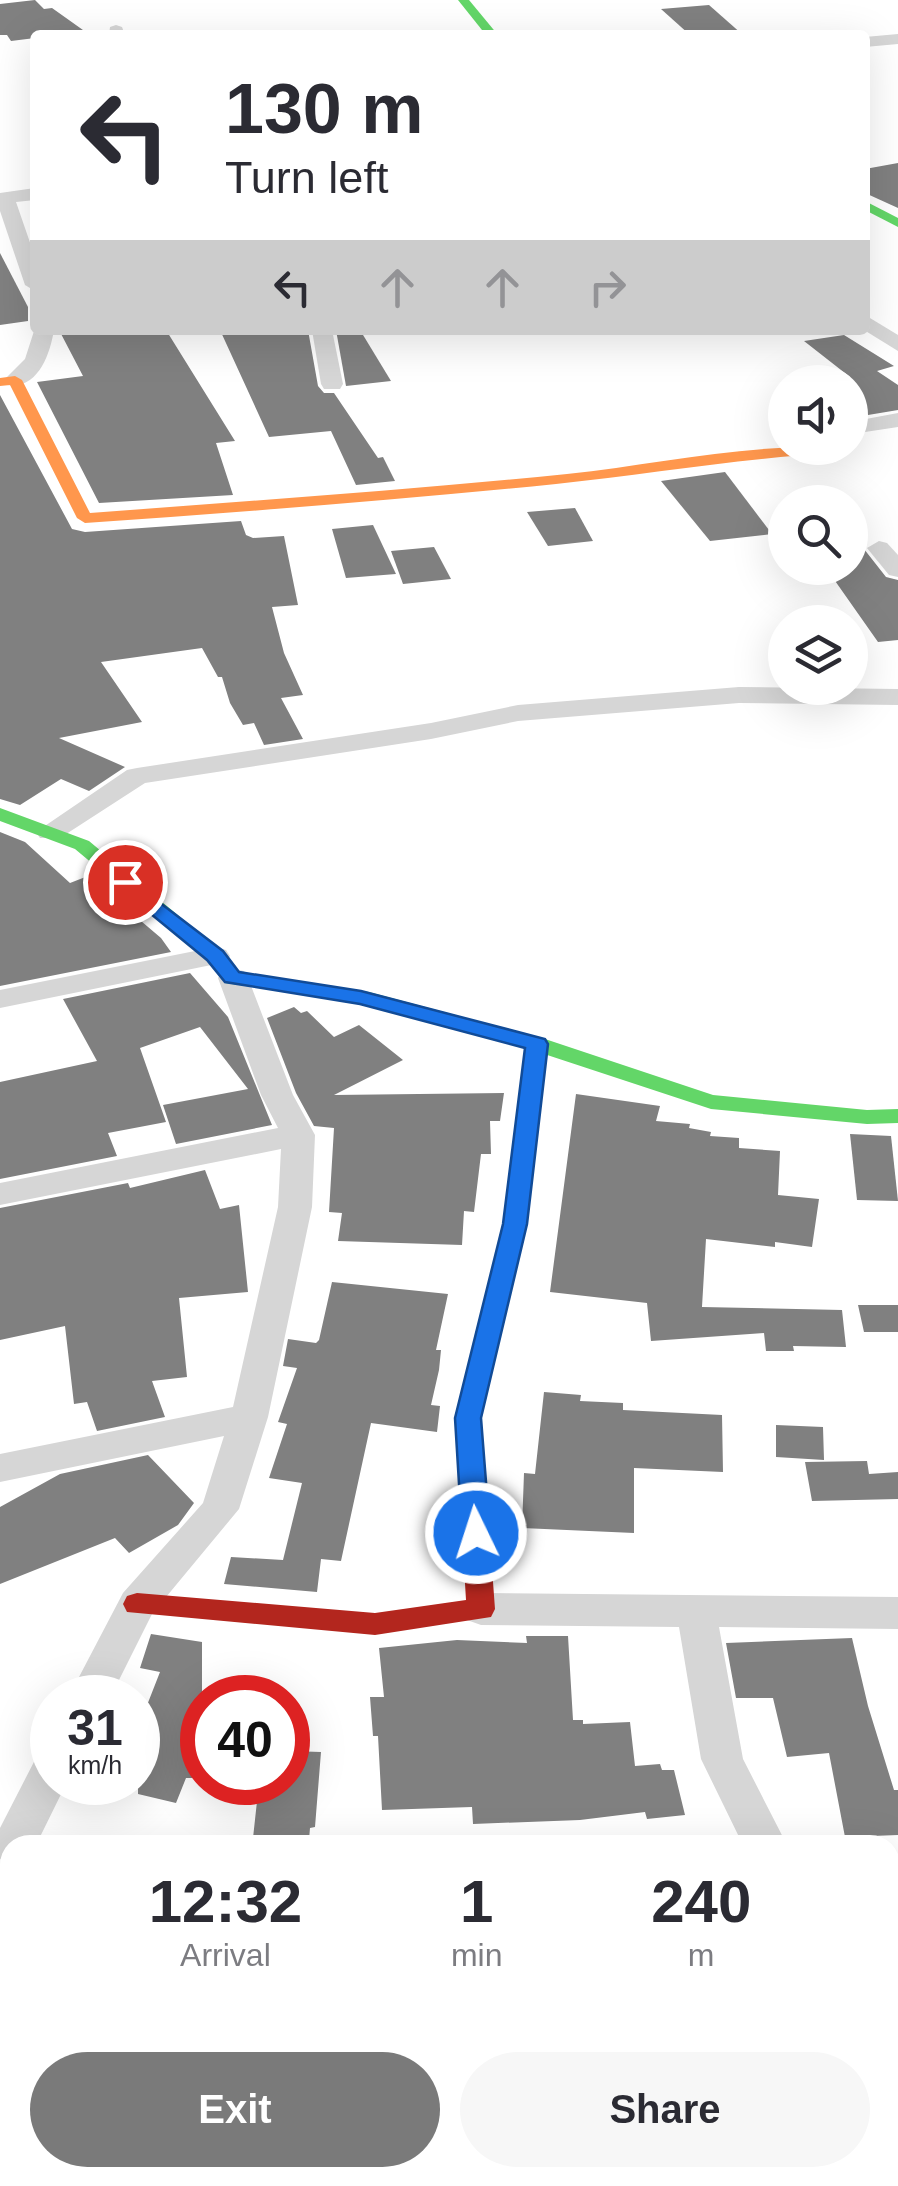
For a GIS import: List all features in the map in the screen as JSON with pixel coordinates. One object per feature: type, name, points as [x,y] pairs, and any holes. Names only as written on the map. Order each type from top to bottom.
[{"type":"street","points":[[463,0],[488,30]]},
{"type":"street","points":[[870,42],[898,39]]},
{"type":"street","points":[[30,195],[2,198],[30,271]]},
{"type":"street","points":[[870,208],[898,223]]},
{"type":"street","points":[[870,325],[898,345]]},
{"type":"street","points":[[43,335],[29,372],[7,381],[85,518],[236,510],[405,494],[618,473],[768,452]]},
{"type":"street","points":[[323,335],[332,384]]},
{"type":"street","points":[[868,425],[898,420]]},
{"type":"street","points":[[880,548],[898,570]]},
{"type":"street","points":[[50,832],[137,776],[518,714],[739,695],[898,697]]},
{"type":"street","points":[[0,814],[82,845],[224,967],[277,1095],[298,1135],[294,1207],[250,1417],[220,1509],[138,1604],[101,1675]]},
{"type":"street","points":[[0,999],[224,967],[361,997],[537,1044],[711,1102],[867,1117],[898,1116]]},
{"type":"street","points":[[481,1609],[468,1418],[515,1224],[537,1044]]},
{"type":"street","points":[[0,1194],[298,1135]]},
{"type":"street","points":[[0,1468],[250,1417]]},
{"type":"street","points":[[138,1604],[375,1624],[481,1609],[898,1614]]},
{"type":"street","points":[[696,1610],[722,1758],[761,1835]]},
{"type":"street","points":[[19,1835],[34,1805]]},
{"type":"building","points":[[35,0],[83,30],[30,30],[30,39],[11,41],[7,35],[0,35],[0,4]]},
{"type":"building","points":[[709,5],[737,30],[684,30],[661,9]]},
{"type":"building","points":[[898,163],[898,208],[870,195],[870,168]]},
{"type":"building","points":[[0,253],[28,307],[28,321],[0,325]]},
{"type":"building","points":[[62,335],[169,335],[235,441],[216,443],[233,495],[99,503],[37,382],[83,376]]},
{"type":"building","points":[[222,335],[309,335],[318,386],[324,393],[334,393],[378,458],[383,457],[395,481],[356,485],[331,431],[269,437]]},
{"type":"building","points":[[337,335],[363,335],[391,381],[346,386]]},
{"type":"building","points":[[844,335],[894,366],[877,371],[898,385],[898,410],[868,415],[868,365],[835,365],[804,341]]},
{"type":"building","points":[[0,395],[72,529],[85,532],[241,521],[246,535],[253,538],[284,536],[298,605],[272,607],[284,653],[303,695],[281,698],[303,739],[264,745],[254,723],[243,725],[230,703],[222,677],[218,677],[202,648],[101,662],[142,722],[59,738],[125,767],[89,791],[61,779],[20,805],[0,799]]},
{"type":"building","points":[[725,472],[768,529],[768,534],[710,541],[661,481]]},
{"type":"building","points":[[575,508],[593,541],[548,546],[527,512]]},
{"type":"building","points":[[373,525],[396,574],[346,578],[332,529]]},
{"type":"building","points":[[434,547],[451,579],[403,584],[391,551]]},
{"type":"building","points":[[868,554],[886,577],[898,580],[898,640],[878,642],[868,628],[868,605],[852,605],[838,585],[868,585]]},
{"type":"building","points":[[0,832],[25,842],[70,883],[88,876],[161,938],[171,952],[0,986]]},
{"type":"building","points":[[190,973],[228,1017],[272,1125],[176,1144],[163,1105],[248,1089],[200,1027],[140,1048],[166,1122],[108,1133],[117,1156],[0,1179],[0,1082],[97,1061],[63,999]]},
{"type":"building","points":[[294,1007],[301,1013],[307,1011],[334,1037],[359,1025],[403,1060],[334,1095],[504,1093],[500,1121],[490,1121],[491,1154],[481,1154],[474,1212],[464,1211],[462,1245],[338,1241],[342,1213],[329,1212],[334,1128],[314,1126],[296,1093],[267,1018]]},
{"type":"building","points":[[576,1094],[660,1106],[656,1121],[690,1124],[689,1128],[711,1132],[710,1136],[739,1138],[739,1148],[780,1151],[778,1195],[819,1199],[812,1247],[706,1239],[702,1307],[842,1310],[846,1347],[793,1346],[794,1351],[766,1351],[764,1333],[651,1341],[647,1303],[550,1292]]},
{"type":"building","points":[[850,1134],[891,1136],[898,1201],[857,1200]]},
{"type":"building","points":[[205,1170],[220,1209],[239,1205],[248,1292],[179,1298],[187,1377],[152,1381],[165,1417],[97,1431],[87,1402],[74,1404],[65,1326],[0,1340],[0,1208],[128,1183],[130,1188]]},
{"type":"building","points":[[332,1282],[448,1294],[436,1350],[441,1350],[431,1405],[440,1406],[437,1432],[371,1423],[341,1561],[321,1559],[317,1592],[224,1584],[231,1557],[283,1560],[302,1483],[269,1478],[287,1424],[278,1422],[297,1368],[283,1366],[288,1339],[316,1343],[319,1340]]},
{"type":"building","points":[[858,1305],[898,1305],[898,1332],[864,1332]]},
{"type":"building","points":[[544,1392],[581,1395],[580,1401],[623,1403],[623,1410],[722,1415],[723,1472],[634,1468],[634,1533],[522,1528],[524,1473],[535,1474]]},
{"type":"building","points":[[776,1425],[823,1427],[824,1460],[776,1457]]},
{"type":"building","points":[[148,1455],[194,1503],[178,1525],[129,1553],[115,1538],[0,1584],[0,1507],[60,1474]]},
{"type":"building","points":[[867,1461],[869,1474],[898,1472],[898,1499],[812,1501],[805,1462]]},
{"type":"building","points":[[151,1634],[202,1642],[202,1675],[180,1675],[180,1793],[176,1803],[160,1799],[160,1672],[140,1668]]},
{"type":"building","points":[[526,1636],[568,1636],[573,1720],[583,1720],[583,1724],[630,1722],[635,1766],[660,1764],[662,1770],[674,1770],[685,1815],[647,1819],[645,1812],[580,1820],[473,1824],[472,1807],[382,1810],[378,1736],[373,1736],[370,1697],[384,1697],[379,1648],[457,1640],[527,1643]]},
{"type":"building","points":[[852,1638],[868,1706],[894,1790],[898,1790],[898,1835],[845,1835],[829,1753],[787,1757],[773,1698],[736,1698],[726,1643]]},
{"type":"building","points":[[310,1752],[321,1752],[315,1827],[310,1828],[309,1835],[253,1835],[257,1805],[310,1805]]},
{"type":"traffic: fast","points":[[463,0],[488,30]]},
{"type":"traffic: fast","points":[[870,208],[898,223]]},
{"type":"traffic: fast","points":[[0,814],[82,845],[215,956],[233,978],[361,997],[537,1044],[711,1102],[867,1117],[898,1116]]},
{"type":"traffic: slow","points":[[0,382],[15,380],[85,518],[405,495],[768,452]]},
{"type":"traffic: slow","points":[[494,1309],[515,1224],[537,1044]]},
{"type":"traffic: jam","points":[[137,1604],[375,1624],[481,1609],[468,1418],[494,1309]]},
{"type":"route","points":[[125,882],[215,956],[232,978],[361,997],[537,1044],[515,1224],[468,1418],[476,1533]]}]
